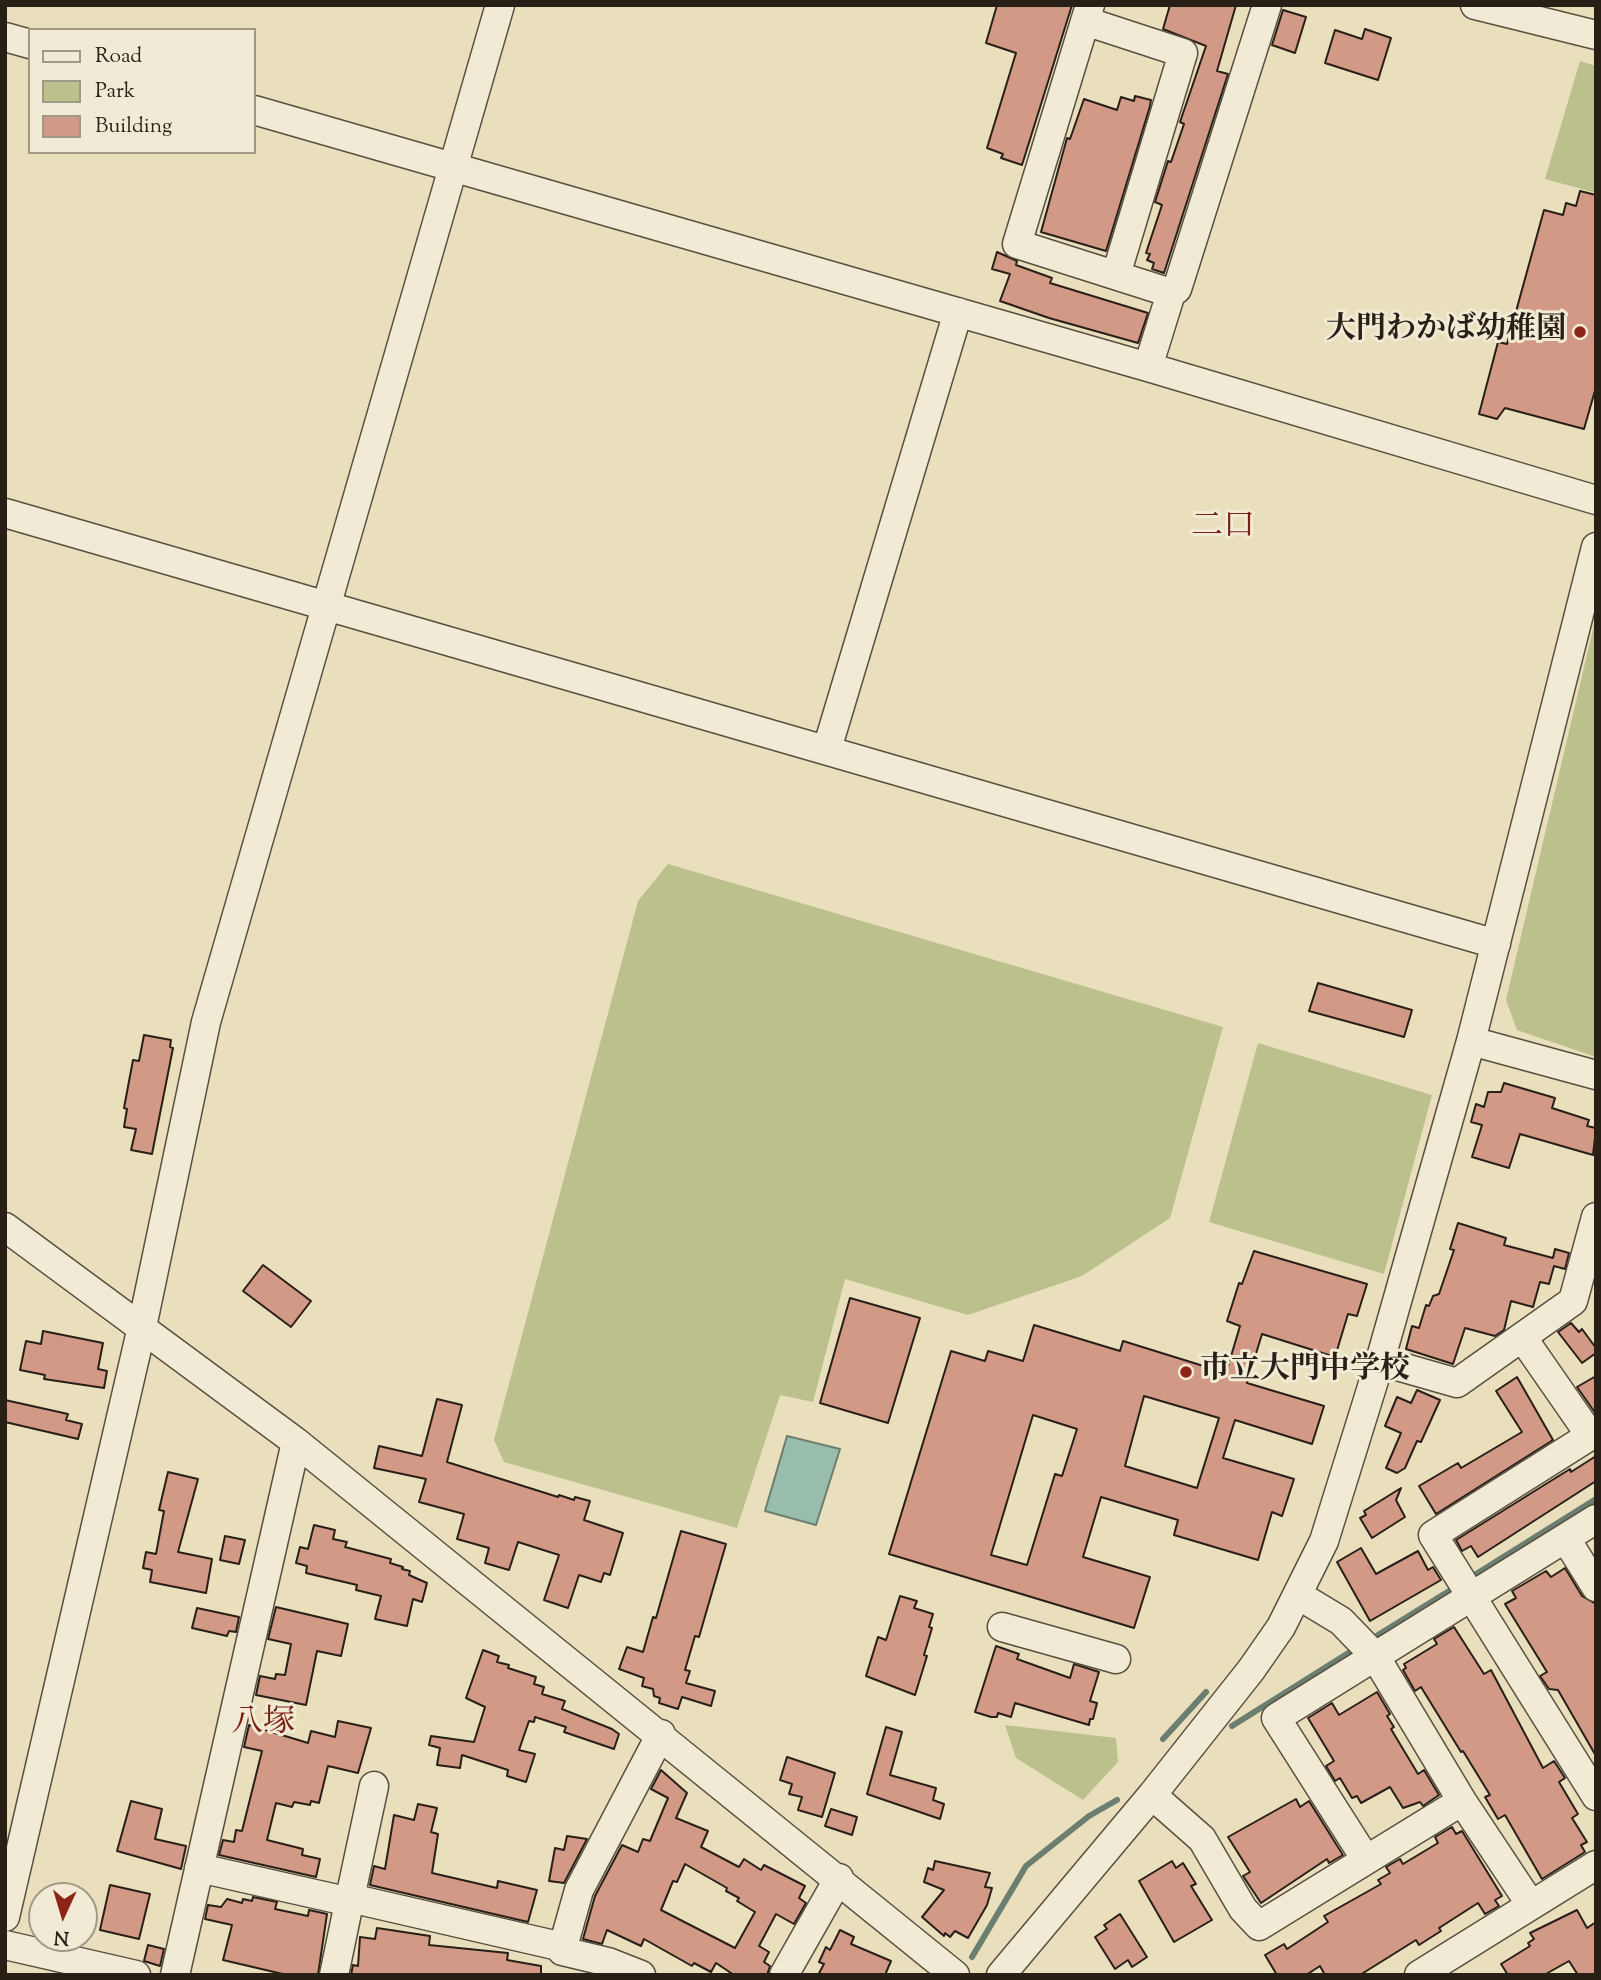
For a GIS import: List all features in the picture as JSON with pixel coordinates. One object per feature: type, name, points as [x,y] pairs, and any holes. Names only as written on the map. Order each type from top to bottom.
[{"type":"street","points":[[5,1917],[142,1327],[206,1022],[330,605],[451,167],[500,5]]},
{"type":"street","points":[[1148,367],[1171,293],[1177,289],[1267,5]]},
{"type":"street","points":[[1475,5],[1596,35]]},
{"type":"street","points":[[1116,275],[1183,53],[1087,13],[1017,244],[1171,293]]},
{"type":"street","points":[[5,37],[28,43]]},
{"type":"street","points":[[256,111],[1148,367],[1596,500]]},
{"type":"street","points":[[827,749],[958,312]]},
{"type":"street","points":[[5,513],[1496,944]]},
{"type":"street","points":[[1001,1975],[1153,1795],[1251,1670],[1298,1595],[1324,1541],[1380,1361],[1471,1041],[1596,547]]},
{"type":"street","points":[[1471,1041],[1596,1075]]},
{"type":"street","points":[[5,1227],[296,1442],[661,1734],[956,1975]]},
{"type":"street","points":[[1380,1361],[1457,1383],[1573,1301],[1594,1231]]},
{"type":"street","points":[[1522,1336],[1593,1433],[1433,1535],[1596,1796]]},
{"type":"street","points":[[175,1975],[296,1442]]},
{"type":"street","points":[[1365,1858],[1276,1718],[1596,1519]]},
{"type":"street","points":[[1566,1539],[1596,1587]]},
{"type":"street","points":[[1298,1595],[1341,1621],[1375,1656],[1462,1801],[1531,1905]]},
{"type":"street","points":[[1002,1626],[1116,1659]]},
{"type":"street","points":[[561,1958],[579,1890],[661,1734]]},
{"type":"street","points":[[334,1975],[374,1786]]},
{"type":"street","points":[[1153,1795],[1202,1839],[1243,1909],[1259,1926],[1365,1858],[1462,1801]]},
{"type":"street","points":[[1419,1975],[1596,1865]]},
{"type":"street","points":[[199,1868],[337,1899],[350,1898],[561,1958],[608,1962],[641,1975]]},
{"type":"street","points":[[784,1975],[839,1878]]},
{"type":"street","points":[[5,1945],[136,1975]]},
{"type":"green space","points":[[1580,61],[1596,66],[1596,193],[1545,179]]},
{"type":"green space","points":[[1596,616],[1596,1057],[1517,1030],[1506,1000]]},
{"type":"green space","points":[[668,864],[1223,1027],[1170,1218],[1082,1276],[968,1315],[845,1279],[813,1402],[780,1395],[737,1528],[504,1462],[494,1440],[638,901]]},
{"type":"green space","points":[[1258,1043],[1432,1095],[1384,1274],[1209,1222]]},
{"type":"green space","points":[[1005,1725],[1116,1738],[1118,1762],[1083,1800],[1016,1758]]},
{"type":"shaded area","points":[[787,1436],[840,1449],[816,1525],[765,1511]]},
{"type":"building","points":[[997,5],[1072,5],[1022,165],[1001,158],[1003,154],[987,148],[1016,53],[986,43]]},
{"type":"building","points":[[1170,5],[1236,5],[1217,71],[1228,74],[1164,273],[1152,269],[1154,263],[1147,260],[1150,254],[1146,253],[1162,205],[1155,202],[1168,161],[1171,162],[1184,124],[1180,122],[1206,46],[1163,29]]},
{"type":"building","points":[[1283,10],[1306,17],[1295,53],[1272,45]]},
{"type":"building","points":[[1365,29],[1391,38],[1378,80],[1325,63],[1335,30],[1362,39]]},
{"type":"building","points":[[1135,96],[1151,100],[1150,106],[1106,251],[1041,232],[1067,138],[1070,139],[1084,99],[1117,110],[1121,97],[1134,101]]},
{"type":"building","points":[[1580,191],[1596,195],[1596,387],[1584,429],[1505,408],[1497,419],[1479,414],[1498,342],[1507,344],[1544,210],[1563,215],[1566,203],[1576,206]]},
{"type":"building","points":[[997,252],[1017,261],[1016,265],[1052,278],[1050,283],[1148,313],[1138,343],[1000,301],[1010,274],[992,269]]},
{"type":"building","points":[[1318,983],[1412,1010],[1404,1037],[1309,1011]]},
{"type":"building","points":[[144,1035],[171,1040],[170,1047],[173,1048],[152,1154],[131,1150],[136,1129],[124,1127],[127,1109],[124,1108],[133,1060],[139,1061]]},
{"type":"building","points":[[1504,1083],[1555,1098],[1552,1108],[1589,1120],[1587,1126],[1596,1128],[1593,1155],[1520,1134],[1509,1168],[1472,1157],[1482,1125],[1471,1122],[1476,1104],[1484,1107],[1488,1092],[1501,1092]]},
{"type":"building","points":[[1458,1223],[1506,1238],[1504,1245],[1553,1258],[1555,1249],[1569,1253],[1565,1269],[1554,1266],[1549,1284],[1540,1282],[1533,1307],[1511,1301],[1504,1330],[1495,1336],[1465,1328],[1453,1364],[1406,1349],[1412,1326],[1419,1328],[1426,1305],[1429,1306],[1433,1296],[1439,1294],[1454,1250],[1450,1249]]},
{"type":"building","points":[[1254,1251],[1367,1284],[1357,1316],[1348,1314],[1335,1357],[1262,1334],[1247,1383],[1324,1406],[1312,1444],[1235,1420],[1223,1458],[1294,1479],[1282,1516],[1272,1512],[1258,1560],[1174,1535],[1178,1520],[1101,1497],[1083,1557],[1150,1577],[1134,1628],[889,1554],[951,1351],[985,1361],[988,1351],[1023,1361],[1034,1325],[1120,1351],[1123,1341],[1226,1373],[1240,1326],[1227,1321],[1239,1283],[1242,1284]],"holes":[[[1144,1396],[1219,1418],[1197,1488],[1125,1466]],[[1033,1415],[1077,1429],[1062,1476],[1055,1474],[1027,1565],[991,1555]]]},
{"type":"building","points":[[263,1265],[311,1301],[291,1327],[243,1291]]},
{"type":"building","points":[[850,1298],[920,1318],[888,1423],[820,1403]]},
{"type":"building","points":[[1571,1323],[1579,1332],[1582,1329],[1596,1348],[1596,1353],[1582,1363],[1558,1332]]},
{"type":"building","points":[[43,1331],[103,1343],[98,1369],[107,1371],[104,1388],[44,1379],[45,1375],[20,1370],[26,1341],[41,1344]]},
{"type":"building","points":[[1596,1376],[1596,1414],[1577,1387]]},
{"type":"building","points":[[1517,1377],[1553,1440],[1436,1514],[1419,1486],[1458,1463],[1461,1468],[1522,1432],[1496,1391]]},
{"type":"building","points":[[1417,1390],[1440,1400],[1421,1442],[1417,1441],[1405,1468],[1397,1473],[1386,1468],[1401,1433],[1385,1426],[1397,1397],[1411,1403]]},
{"type":"building","points":[[437,1399],[462,1405],[447,1462],[558,1497],[559,1495],[574,1500],[575,1497],[590,1501],[584,1520],[623,1533],[610,1575],[604,1573],[601,1582],[579,1575],[568,1608],[544,1600],[559,1555],[518,1542],[509,1570],[485,1563],[489,1548],[457,1539],[464,1514],[419,1502],[426,1479],[374,1468],[379,1446],[422,1456]]},
{"type":"building","points":[[5,1400],[68,1414],[66,1420],[82,1424],[78,1439],[5,1422]]},
{"type":"building","points":[[1596,1456],[1596,1481],[1478,1557],[1471,1546],[1462,1551],[1456,1540],[1570,1469],[1571,1472]]},
{"type":"building","points":[[168,1472],[198,1479],[178,1552],[212,1559],[206,1593],[150,1582],[152,1570],[143,1568],[146,1552],[156,1554],[164,1511],[159,1510]]},
{"type":"building","points":[[1401,1488],[1396,1500],[1405,1517],[1372,1538],[1360,1518],[1366,1515],[1364,1511]]},
{"type":"building","points":[[314,1525],[335,1530],[333,1539],[347,1542],[345,1547],[391,1559],[390,1563],[403,1567],[402,1569],[410,1571],[409,1575],[427,1583],[422,1602],[413,1599],[407,1626],[375,1619],[381,1596],[356,1590],[357,1585],[306,1573],[307,1566],[296,1563],[300,1547],[308,1549]]},
{"type":"building","points":[[681,1531],[726,1544],[699,1637],[695,1636],[685,1670],[690,1671],[686,1683],[715,1691],[711,1706],[682,1697],[678,1709],[659,1703],[660,1698],[654,1696],[653,1689],[642,1686],[644,1678],[619,1669],[627,1647],[643,1652],[653,1617],[656,1618]]},
{"type":"building","points":[[225,1536],[245,1540],[239,1564],[220,1560]]},
{"type":"building","points":[[1361,1548],[1376,1574],[1418,1551],[1428,1570],[1433,1567],[1441,1580],[1370,1621],[1337,1562]]},
{"type":"building","points":[[1565,1568],[1582,1596],[1596,1604],[1596,1756],[1558,1690],[1549,1689],[1540,1676],[1547,1672],[1505,1604],[1516,1598],[1512,1591],[1546,1571],[1551,1577]]},
{"type":"building","points":[[900,1596],[917,1601],[914,1608],[933,1614],[924,1655],[927,1656],[915,1695],[866,1676],[878,1637],[886,1640]]},
{"type":"building","points":[[276,1607],[348,1624],[341,1656],[317,1651],[306,1705],[256,1695],[260,1676],[275,1679],[276,1674],[285,1675],[291,1644],[268,1639]]},
{"type":"building","points":[[197,1608],[239,1617],[236,1632],[229,1631],[227,1636],[192,1628]]},
{"type":"building","points":[[1454,1627],[1484,1674],[1491,1670],[1543,1768],[1554,1761],[1565,1778],[1559,1782],[1578,1814],[1572,1818],[1587,1842],[1581,1845],[1585,1852],[1542,1879],[1505,1815],[1498,1819],[1485,1797],[1490,1795],[1421,1687],[1415,1691],[1403,1670],[1406,1668],[1404,1664],[1437,1644],[1434,1639]]},
{"type":"building","points":[[996,1646],[1019,1654],[1017,1659],[1070,1678],[1074,1664],[1099,1672],[1090,1701],[1097,1703],[1089,1725],[1015,1703],[1011,1717],[998,1713],[997,1717],[991,1717],[975,1712]]},
{"type":"building","points":[[483,1650],[499,1656],[497,1662],[509,1665],[508,1668],[536,1677],[534,1684],[544,1687],[542,1694],[565,1701],[562,1709],[619,1734],[614,1749],[564,1732],[566,1727],[535,1717],[534,1722],[529,1721],[519,1750],[535,1754],[526,1782],[507,1776],[508,1770],[462,1755],[460,1768],[437,1765],[440,1748],[429,1745],[431,1736],[474,1742],[485,1707],[466,1698]]},
{"type":"building","points":[[1377,1692],[1390,1714],[1387,1716],[1394,1727],[1391,1729],[1418,1774],[1424,1770],[1439,1795],[1423,1806],[1420,1802],[1403,1808],[1390,1787],[1361,1803],[1357,1796],[1352,1798],[1340,1778],[1335,1781],[1326,1766],[1334,1761],[1308,1718],[1332,1703],[1339,1715]]},
{"type":"building","points":[[338,1721],[371,1728],[358,1773],[328,1766],[319,1803],[311,1801],[310,1805],[294,1802],[292,1807],[276,1803],[267,1840],[303,1849],[302,1855],[320,1859],[316,1877],[219,1855],[223,1840],[234,1842],[236,1830],[242,1831],[262,1751],[244,1747],[249,1725],[308,1743],[311,1731],[335,1737]]},
{"type":"building","points":[[886,1727],[902,1732],[890,1775],[936,1788],[933,1800],[944,1804],[940,1819],[867,1794]]},
{"type":"building","points":[[787,1757],[835,1773],[822,1817],[798,1810],[802,1797],[789,1794],[792,1784],[780,1780]]},
{"type":"building","points":[[661,1770],[687,1793],[676,1818],[708,1831],[701,1847],[739,1867],[744,1859],[761,1870],[764,1865],[805,1886],[799,1898],[806,1903],[794,1924],[776,1914],[759,1946],[769,1952],[764,1962],[770,1966],[767,1975],[734,1975],[716,1963],[711,1972],[694,1963],[692,1966],[644,1939],[641,1946],[607,1930],[602,1944],[583,1939],[595,1896],[622,1845],[638,1852],[643,1839],[650,1841],[668,1798],[651,1789]],"holes":[[[685,1864],[727,1888],[726,1891],[739,1898],[737,1901],[755,1912],[735,1948],[661,1910],[673,1881],[677,1882]]]},
{"type":"building","points":[[1296,1799],[1300,1807],[1309,1801],[1343,1855],[1329,1863],[1327,1859],[1261,1903],[1243,1876],[1250,1872],[1228,1837]]},
{"type":"building","points":[[131,1801],[162,1809],[155,1839],[186,1846],[181,1869],[117,1851]]},
{"type":"building","points":[[418,1804],[437,1808],[431,1832],[438,1834],[432,1873],[497,1888],[498,1881],[537,1890],[528,1922],[370,1885],[374,1866],[385,1869],[394,1815],[414,1820]]},
{"type":"building","points":[[831,1809],[857,1817],[852,1835],[825,1826]]},
{"type":"building","points":[[1452,1827],[1456,1834],[1462,1831],[1502,1896],[1495,1900],[1499,1906],[1485,1914],[1478,1903],[1439,1928],[1441,1931],[1419,1945],[1416,1940],[1360,1975],[1325,1975],[1320,1966],[1306,1975],[1277,1975],[1265,1955],[1284,1944],[1287,1949],[1328,1922],[1324,1916],[1381,1884],[1378,1880],[1390,1873],[1386,1867],[1400,1859],[1403,1864],[1438,1843],[1435,1837]]},
{"type":"building","points":[[567,1836],[587,1839],[564,1883],[549,1881],[555,1848],[564,1850]]},
{"type":"building","points":[[935,1861],[990,1873],[985,1887],[992,1888],[987,1905],[968,1938],[955,1931],[950,1937],[945,1933],[944,1936],[922,1917],[944,1890],[924,1882],[928,1868],[933,1870]]},
{"type":"building","points":[[1172,1861],[1176,1868],[1183,1863],[1196,1884],[1191,1886],[1212,1920],[1174,1942],[1139,1881]]},
{"type":"building","points":[[110,1885],[150,1894],[139,1939],[100,1930]]},
{"type":"building","points":[[253,1897],[277,1902],[275,1909],[308,1916],[309,1910],[327,1914],[318,1975],[287,1975],[223,1960],[232,1925],[205,1919],[208,1905],[221,1907],[227,1899],[242,1903],[243,1899],[252,1901]]},
{"type":"building","points":[[1577,1910],[1587,1928],[1596,1922],[1596,1975],[1578,1975],[1569,1961],[1544,1975],[1508,1975],[1501,1964],[1530,1946],[1528,1943],[1534,1939],[1530,1933]]},
{"type":"building","points":[[1120,1914],[1147,1957],[1132,1967],[1128,1960],[1115,1969],[1095,1937],[1107,1929],[1104,1925]]},
{"type":"building","points":[[377,1928],[430,1936],[429,1945],[508,1953],[507,1960],[541,1966],[541,1975],[351,1975],[353,1965],[358,1966],[360,1937],[375,1939]]},
{"type":"building","points":[[840,1930],[854,1937],[851,1944],[891,1961],[885,1975],[818,1975],[824,1964],[819,1962],[826,1947],[830,1950]]},
{"type":"building","points":[[148,1945],[164,1949],[160,1966],[144,1961]]},
{"type":"waterway","points":[[1473,1576],[1596,1499]]},
{"type":"waterway","points":[[1378,1635],[1449,1591]]},
{"type":"waterway","points":[[1232,1726],[1350,1652]]},
{"type":"waterway","points":[[1163,1739],[1206,1692]]},
{"type":"waterway","points":[[972,1957],[1026,1866],[1089,1816],[1117,1800]]},
{"type":"place","name":"大門わかば幼稚園","points":[[1580,332]]},
{"type":"place","name":"市立大門中学校","points":[[1186,1372]]},
{"type":"district","name":"二口","points":[[1223,530]]},
{"type":"district","name":"八塚","points":[[263,1726]]}]
